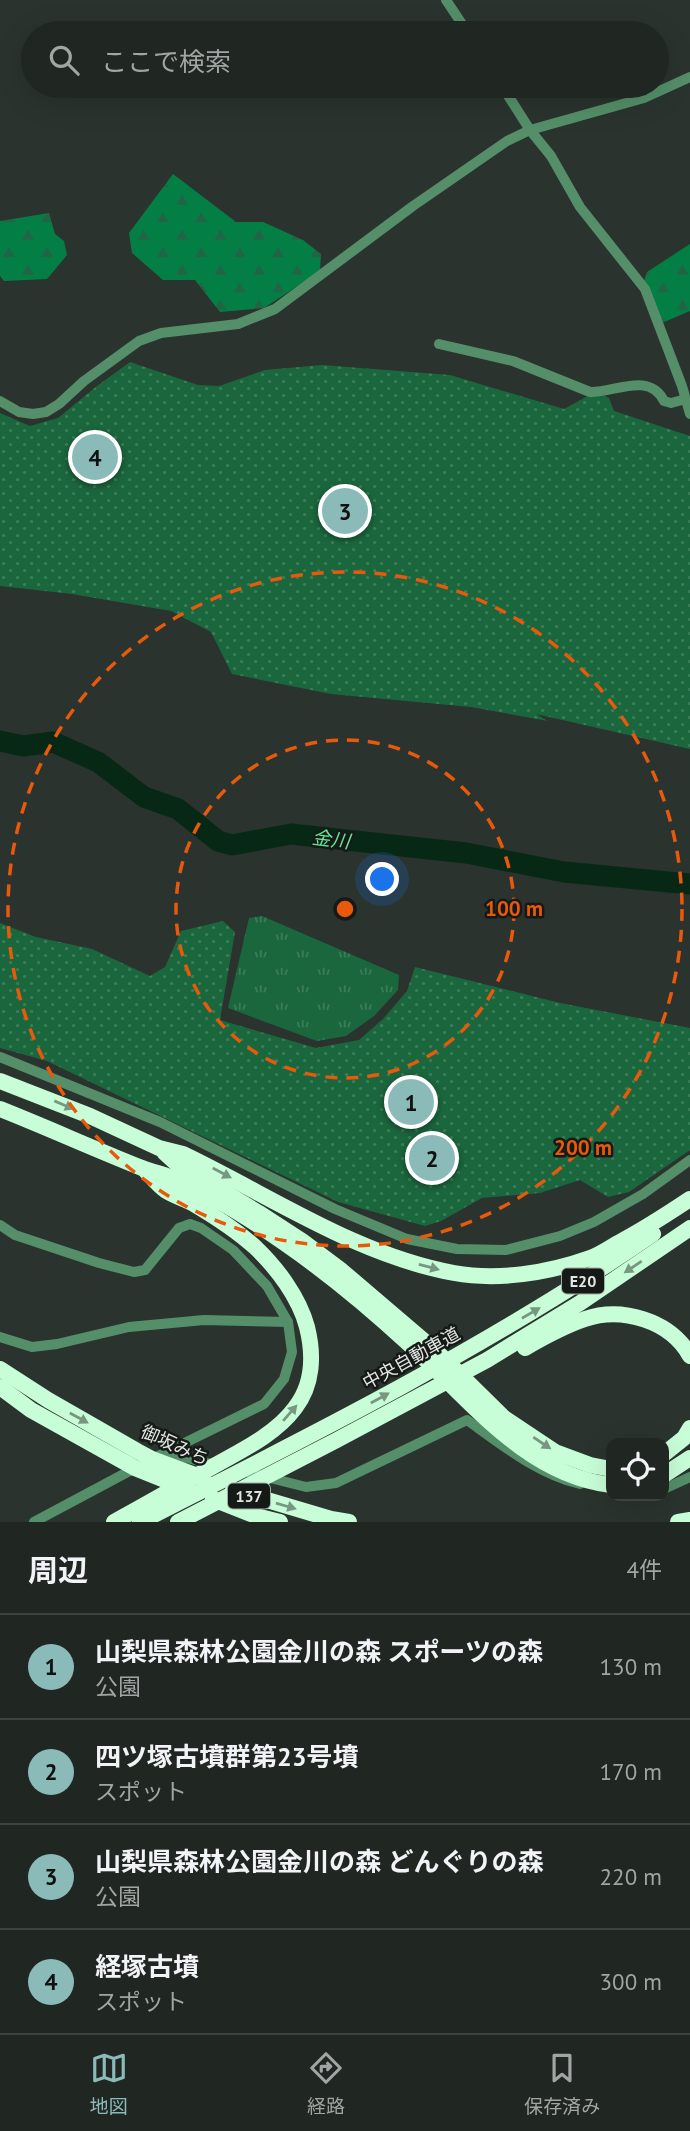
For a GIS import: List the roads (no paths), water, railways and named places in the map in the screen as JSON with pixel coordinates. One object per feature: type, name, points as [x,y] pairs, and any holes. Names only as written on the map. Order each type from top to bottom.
[{"type":"highway","points":[[0,1081],[40,1095],[159,1148],[183,1154],[348,1238],[390,1255],[456,1274],[526,1274],[591,1258],[650,1226],[690,1199]]},
{"type":"highway","points":[[0,1089],[40,1095]]},
{"type":"highway","points":[[0,1109],[70,1136],[143,1169],[172,1178],[251,1221],[293,1249],[377,1315],[513,1441],[554,1468],[591,1482],[606,1484]]},
{"type":"highway","points":[[159,1148],[176,1163],[302,1241],[342,1271],[437,1352],[504,1418],[555,1452],[606,1468]]},
{"type":"highway","points":[[114,1522],[235,1454],[282,1422],[304,1393],[312,1356],[305,1320],[297,1301],[258,1250],[216,1217],[165,1190],[143,1169]]},
{"type":"highway","name":"中央自動車道","points":[[140,1522],[256,1465],[472,1347],[570,1289],[690,1209]]},
{"type":"highway","name":"E20","points":[[492,1362],[690,1228]]},
{"type":"highway","points":[[185,1518],[346,1436],[426,1399],[492,1362],[587,1318],[617,1315],[653,1321],[672,1332],[690,1356]]},
{"type":"highway","points":[[0,1364],[48,1400]]},
{"type":"highway","name":"御坂みち","points":[[0,1369],[48,1400],[158,1456],[249,1496],[349,1522]]},
{"type":"highway","name":"御坂みち","points":[[0,1387],[31,1410],[135,1468],[250,1519],[280,1522]]},
{"type":"highway","points":[[0,1396],[31,1410]]},
{"type":"highway","points":[[669,1450],[684,1438],[690,1428]]},
{"type":"highway","points":[[669,1472],[690,1458]]},
{"type":"highway","points":[[678,1522],[690,1521]]},
{"type":"street","points":[[446,0],[460,21]]},
{"type":"street","points":[[669,87],[690,77]]},
{"type":"street","points":[[510,98],[551,156],[580,207],[645,289],[686,384],[690,414]]},
{"type":"street","points":[[0,401],[19,412],[46,412],[60,404],[85,381],[139,341],[161,332],[238,324],[275,309],[413,206],[507,141],[530,130],[644,98]]},
{"type":"street","points":[[439,344],[513,361],[590,392],[602,393],[615,387],[646,384],[661,393],[664,401],[671,403],[686,399]]},
{"type":"street","points":[[0,1057],[160,1122],[335,1209],[407,1240],[457,1249],[506,1250],[559,1236],[594,1222],[643,1194],[690,1160]]},
{"type":"street","points":[[0,1226],[15,1235],[134,1272],[145,1270],[179,1228],[190,1224],[201,1228],[233,1251],[267,1286],[288,1322],[292,1352],[284,1379],[264,1404],[158,1456],[34,1522]]},
{"type":"street","points":[[0,1337],[32,1347],[57,1344],[129,1327],[204,1320],[288,1322]]},
{"type":"street","points":[[158,1456],[306,1487],[336,1483],[467,1420],[523,1460],[565,1481],[606,1491]]},
{"type":"street","points":[[669,1487],[690,1477]]},
{"type":"waterway","name":"金川","points":[[0,741],[23,746],[53,742],[98,762],[144,797],[178,809],[218,841],[232,845],[291,834],[466,853],[564,872],[690,884]]},
{"type":"place","name":"経塚古墳","points":[[95,457]]},
{"type":"place","name":"山梨県森林公園金川の森 どんぐりの森","points":[[345,511]]},
{"type":"place","name":"山梨県森林公園金川の森 スポーツの森","points":[[411,1102]]},
{"type":"place","name":"四ツ塚古墳群第23号墳","points":[[432,1158]]}]
